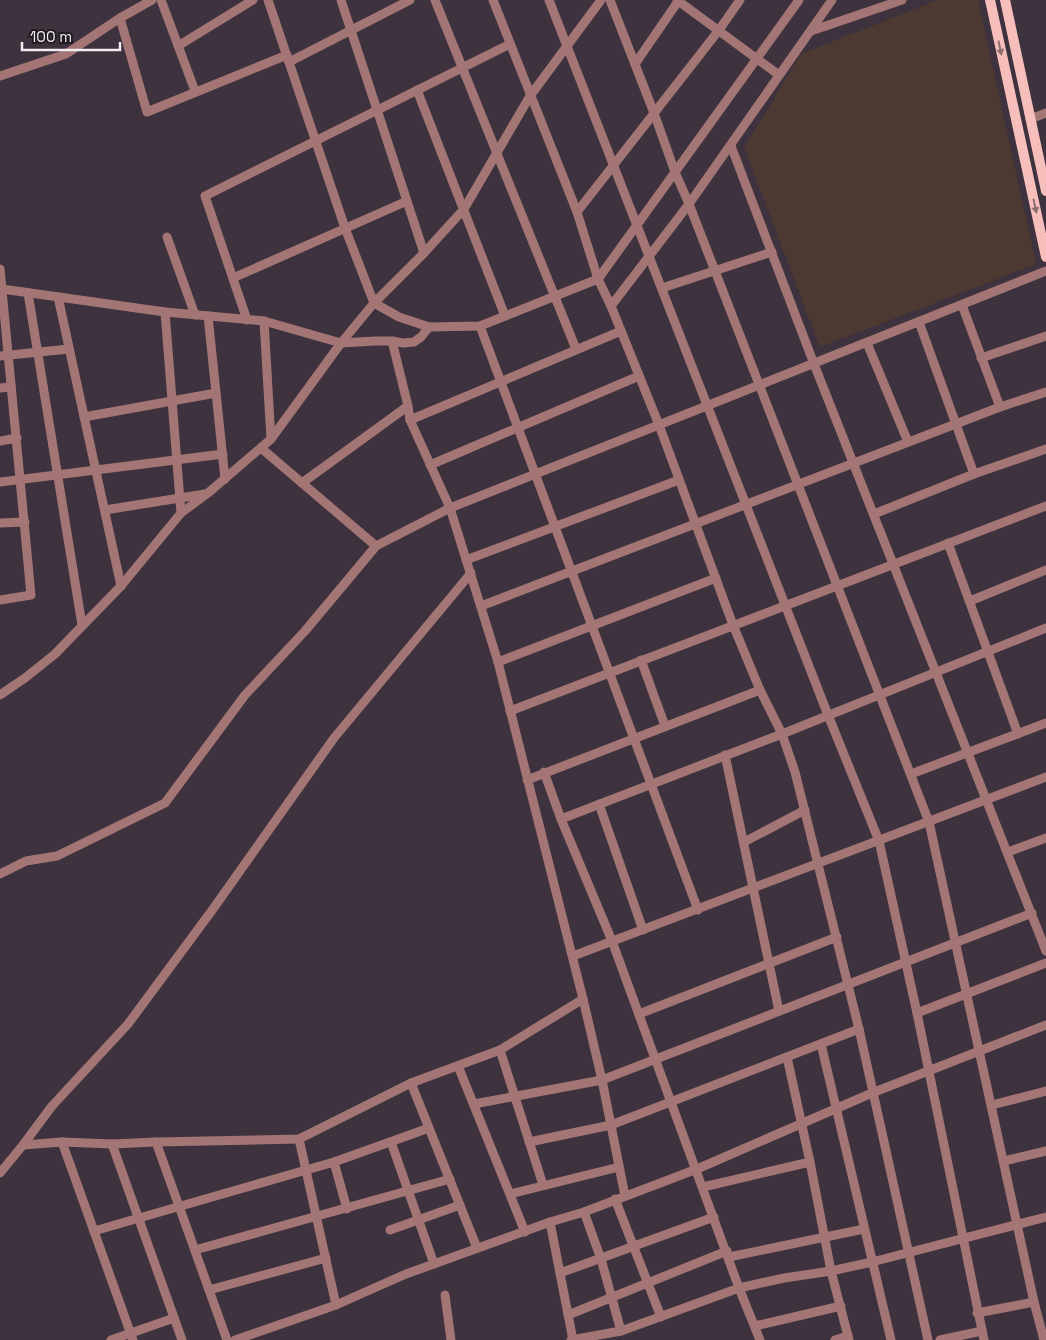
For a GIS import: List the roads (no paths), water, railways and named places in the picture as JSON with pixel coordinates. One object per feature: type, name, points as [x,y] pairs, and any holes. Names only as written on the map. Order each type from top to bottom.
[{"type":"main road","points":[[990,0],[1046,257]]},
{"type":"main road","points":[[1005,0],[1046,191]]},
{"type":"street","points":[[0,76],[66,54],[120,18],[152,0]]},
{"type":"street","points":[[161,0],[195,91]]},
{"type":"street","points":[[178,46],[253,0]]},
{"type":"street","points":[[268,0],[374,304],[399,317],[429,328],[480,326],[598,279],[799,0]]},
{"type":"street","points":[[341,0],[424,253]]},
{"type":"street","points":[[120,18],[147,112],[195,91],[288,58],[351,31],[410,0]]},
{"type":"street","points":[[435,0],[576,349]]},
{"type":"street","points":[[493,0],[577,212],[598,279],[611,306],[659,425],[733,625],[760,690],[782,734],[795,772],[860,1029],[872,1093],[910,1252],[928,1340]]},
{"type":"street","points":[[549,0],[636,226],[650,255],[785,606],[879,841],[917,1013],[983,1335],[940,1340]]},
{"type":"street","points":[[0,695],[55,654],[121,586],[181,513],[208,493],[271,439],[342,343],[374,304],[464,209],[530,96],[601,0]]},
{"type":"street","points":[[610,0],[675,172],[716,272],[929,822],[1034,1302],[1044,1340]]},
{"type":"street","points":[[635,64],[678,0],[779,75]]},
{"type":"street","points":[[577,212],[719,30],[740,0]]},
{"type":"street","points":[[611,306],[731,146],[832,0]]},
{"type":"street","points":[[810,31],[902,0]]},
{"type":"street","points":[[247,320],[205,196],[510,44]]},
{"type":"street","points":[[417,90],[505,316]]},
{"type":"street","points":[[1030,119],[1046,113]]},
{"type":"street","points":[[731,146],[814,364],[1046,951]]},
{"type":"street","points":[[233,278],[407,201]]},
{"type":"street","points":[[167,237],[195,315]]},
{"type":"street","points":[[662,288],[716,272],[772,252]]},
{"type":"street","points":[[0,269],[4,356],[10,387],[32,594],[0,600]]},
{"type":"street","points":[[0,874],[26,860],[57,856],[165,803],[245,694],[305,632],[376,546],[450,508],[1046,272]]},
{"type":"street","points":[[2,289],[164,312],[264,321],[342,343],[414,342],[429,328]]},
{"type":"street","points":[[28,293],[82,625]]},
{"type":"street","points":[[58,297],[121,586]]},
{"type":"street","points":[[962,305],[1000,407]]},
{"type":"street","points":[[164,312],[181,513]]},
{"type":"street","points":[[208,316],[225,479]]},
{"type":"street","points":[[264,321],[271,439]]},
{"type":"street","points":[[919,322],[974,474]]},
{"type":"street","points":[[480,326],[698,910]]},
{"type":"street","points":[[410,420],[621,331]]},
{"type":"street","points":[[982,358],[1046,336]]},
{"type":"street","points":[[392,341],[410,420],[450,508],[498,662],[573,956],[602,1080],[625,1196]]},
{"type":"street","points":[[867,343],[908,442]]},
{"type":"street","points":[[4,356],[69,349]]},
{"type":"street","points":[[430,465],[639,376]]},
{"type":"street","points":[[0,388],[10,387]]},
{"type":"street","points":[[481,606],[1000,407],[1046,392]]},
{"type":"street","points":[[84,417],[216,393]]},
{"type":"street","points":[[302,483],[408,406]]},
{"type":"street","points":[[0,441],[16,438]]},
{"type":"street","points":[[261,448],[376,546]]},
{"type":"street","points":[[874,514],[974,474],[1046,449]]},
{"type":"street","points":[[0,482],[223,454]]},
{"type":"street","points":[[466,560],[679,480]]},
{"type":"street","points":[[105,510],[208,493]]},
{"type":"street","points":[[510,711],[1046,506]]},
{"type":"street","points":[[0,523],[24,522]]},
{"type":"street","points":[[948,544],[1018,734]]},
{"type":"street","points":[[970,601],[1046,570]]},
{"type":"street","points":[[0,1174],[52,1106],[128,1024],[213,909],[334,738],[471,573]]},
{"type":"street","points":[[498,662],[716,578]]},
{"type":"street","points":[[561,819],[782,734],[1046,628]]},
{"type":"street","points":[[641,660],[666,726]]},
{"type":"street","points":[[527,780],[760,690]]},
{"type":"street","points":[[911,774],[1046,723]]},
{"type":"street","points":[[725,755],[779,1011]]},
{"type":"street","points":[[544,772],[561,819],[612,942],[697,1169],[739,1288],[760,1340]]},
{"type":"street","points":[[573,956],[1046,778]]},
{"type":"street","points":[[599,804],[643,930]]},
{"type":"street","points":[[744,842],[805,810]]},
{"type":"street","points":[[1008,852],[1046,838]]},
{"type":"street","points":[[474,1104],[602,1080],[1032,913]]},
{"type":"street","points":[[639,1014],[837,937]]},
{"type":"street","points":[[917,1013],[1046,963]]},
{"type":"street","points":[[23,1145],[62,1142],[112,1144],[299,1139],[412,1083],[500,1050],[583,999]]},
{"type":"street","points":[[235,1340],[336,1305],[406,1274],[550,1222],[584,1212],[697,1169],[872,1093],[1046,1025]]},
{"type":"street","points":[[529,1142],[610,1125],[860,1029]]},
{"type":"street","points":[[821,1044],[891,1340]]},
{"type":"street","points":[[500,1050],[543,1186]]},
{"type":"street","points":[[787,1057],[831,1272],[848,1338],[835,1340]]},
{"type":"street","points":[[458,1066],[525,1232]]},
{"type":"street","points":[[412,1083],[477,1248]]},
{"type":"street","points":[[992,1105],[1046,1091]]},
{"type":"street","points":[[94,1231],[334,1162],[429,1128]]},
{"type":"street","points":[[299,1139],[336,1305]]},
{"type":"street","points":[[62,1142],[131,1337]]},
{"type":"street","points":[[156,1142],[227,1340]]},
{"type":"street","points":[[391,1142],[434,1264]]},
{"type":"street","points":[[112,1144],[182,1340]]},
{"type":"street","points":[[1004,1161],[1046,1151]]},
{"type":"street","points":[[334,1162],[347,1208]]},
{"type":"street","points":[[703,1187],[810,1162]]},
{"type":"street","points":[[510,1194],[619,1167]]},
{"type":"street","points":[[195,1250],[450,1179]]},
{"type":"street","points":[[615,1199],[661,1317]]},
{"type":"street","points":[[390,1230],[460,1205]]},
{"type":"street","points":[[584,1212],[601,1259],[620,1331]]},
{"type":"street","points":[[560,1273],[714,1217]]},
{"type":"street","points":[[550,1222],[572,1340],[620,1331],[739,1288],[784,1278],[831,1272],[1046,1217]]},
{"type":"street","points":[[568,1315],[728,1254],[864,1229]]},
{"type":"street","points":[[209,1290],[326,1258]]},
{"type":"street","points":[[445,1295],[451,1340]]},
{"type":"street","points":[[977,1313],[1034,1302]]},
{"type":"street","points":[[755,1326],[841,1306]]},
{"type":"street","points":[[111,1340],[131,1337],[174,1318]]}]
